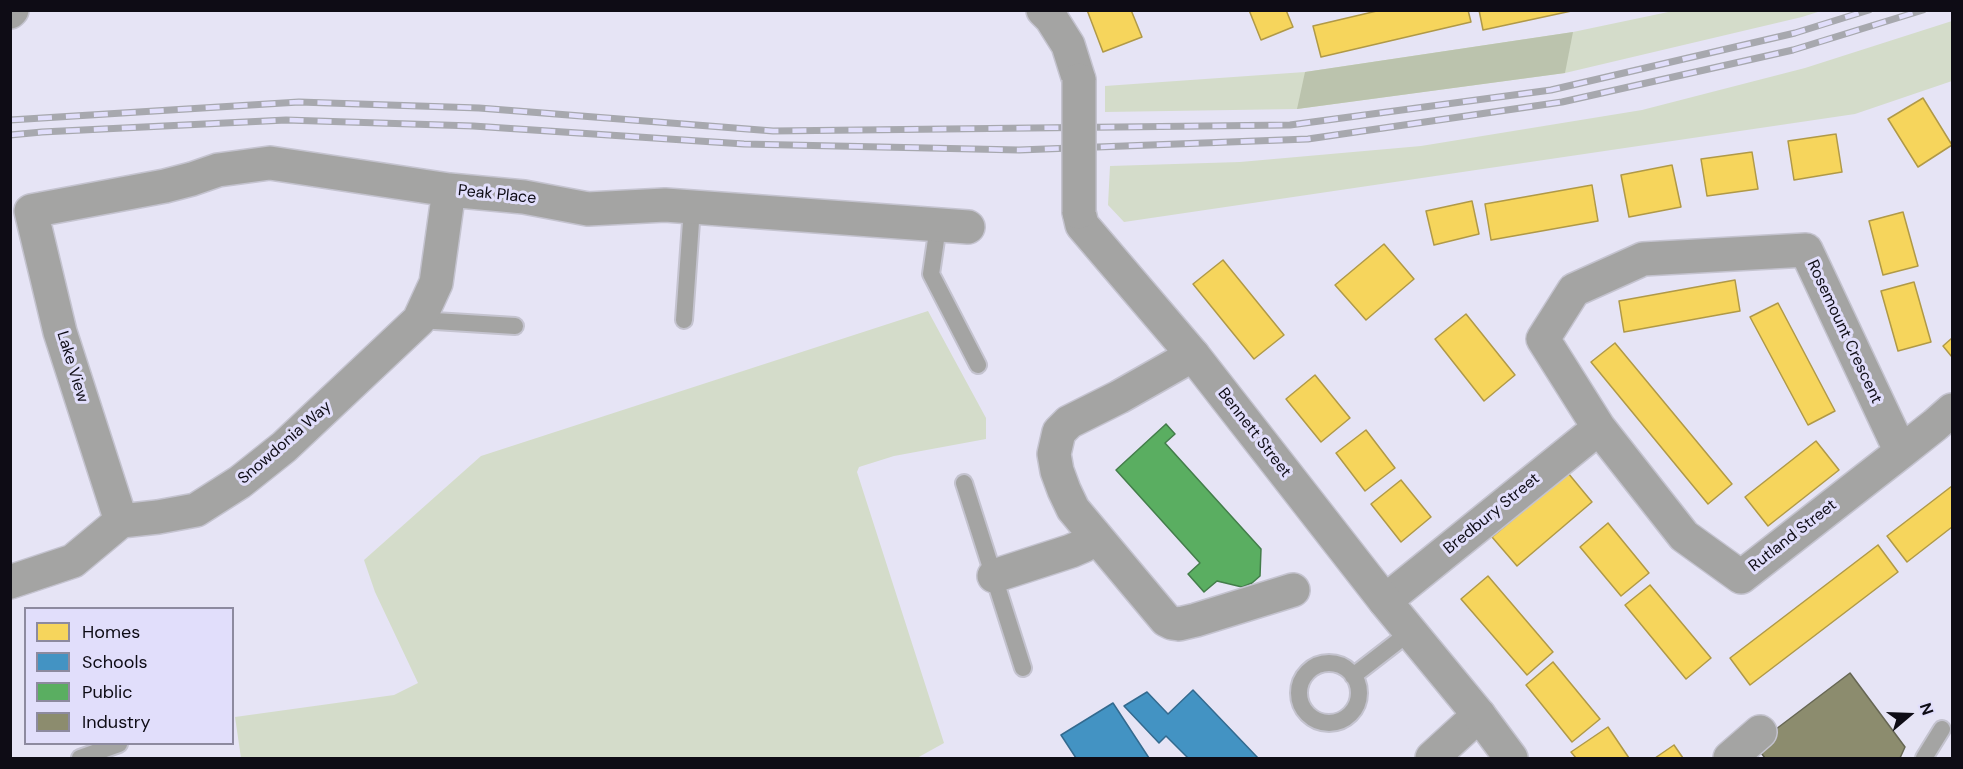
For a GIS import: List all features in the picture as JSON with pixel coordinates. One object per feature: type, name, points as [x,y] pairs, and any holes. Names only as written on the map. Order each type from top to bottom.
[{"type":"street","name":"Bennett Street","points":[[1043,10],[1051,18],[1068,45],[1079,80],[1079,212],[1082,225],[1193,356],[1410,632],[1479,715],[1511,759]]},
{"type":"street","name":"Peak Place","points":[[31,211],[165,186],[218,170],[270,163],[449,190],[524,197],[588,209],[665,205],[953,226]]},
{"type":"street","name":"Snowdonia Way","points":[[120,521],[196,510],[240,482],[284,447],[419,320],[436,283],[449,190]]},
{"type":"street","name":"Lake View","points":[[31,211],[60,332],[120,521]]},
{"type":"street","name":"Rosemount Crescent","points":[[1599,428],[1543,339],[1574,290],[1643,259],[1806,250],[1901,452]]},
{"type":"street","points":[[1193,356],[1119,398],[1069,422],[1059,432],[1054,454],[1057,471],[1073,509],[1166,620],[1172,623],[1179,624],[1196,620],[1293,590]]},
{"type":"street","name":"Rutland Street","points":[[1599,428],[1684,537],[1741,577],[1953,410]]},
{"type":"street","name":"Bredbury Street","points":[[1385,600],[1599,428]]},
{"type":"street","points":[[10,582],[74,561],[120,521]]},
{"type":"street","points":[[994,576],[1071,551],[1084,545],[1094,534]]},
{"type":"street","points":[[1432,759],[1479,715]]},
{"type":"street","points":[[1730,759],[1760,732]]},
{"type":"lane","points":[[684,320],[692,208]]},
{"type":"lane","points":[[953,226],[931,274],[978,365]]},
{"type":"lane","points":[[419,320],[515,326]]},
{"type":"lane","points":[[964,483],[1023,668]]},
{"type":"lane","points":[[1353,676],[1410,632]]},
{"type":"lane","points":[[1924,759],[1942,729]]},
{"type":"lane","points":[[80,759],[116,745]]},
{"type":"green space","points":[[1673,11],[1821,11],[1565,73],[1297,109],[1105,112],[1105,86],[1305,72],[1573,32]]},
{"type":"green space","points":[[1952,21],[1952,81],[1855,114],[1124,222],[1108,205],[1110,166],[1240,162],[1421,146],[1642,110],[1805,68]]},
{"type":"green space","points":[[1573,32],[1565,73],[1297,109],[1305,72]]},
{"type":"green space","points":[[928,311],[986,418],[986,439],[894,456],[859,467],[857,472],[944,743],[917,758],[241,758],[235,717],[394,695],[418,683],[375,592],[364,560],[481,456]]},
{"type":"building: Homes","points":[[1087,10],[1131,10],[1142,37],[1103,52]]},
{"type":"building: Homes","points":[[1249,10],[1286,10],[1293,27],[1261,40]]},
{"type":"building: Homes","points":[[1381,10],[1468,10],[1471,22],[1321,57],[1313,26]]},
{"type":"building: Homes","points":[[1479,10],[1576,10],[1483,30]]},
{"type":"building: Homes","points":[[1923,98],[1952,145],[1918,167],[1888,119]]},
{"type":"building: Homes","points":[[1836,134],[1842,172],[1794,180],[1788,141]]},
{"type":"building: Homes","points":[[1752,152],[1758,189],[1707,196],[1701,159]]},
{"type":"building: Homes","points":[[1672,165],[1681,207],[1629,217],[1621,175]]},
{"type":"building: Homes","points":[[1592,185],[1598,221],[1491,240],[1485,204]]},
{"type":"building: Homes","points":[[1472,201],[1479,234],[1434,245],[1426,211]]},
{"type":"building: Homes","points":[[1903,212],[1918,266],[1883,275],[1869,221]]},
{"type":"building: Homes","points":[[1384,244],[1414,279],[1366,320],[1335,285]]},
{"type":"building: Homes","points":[[1223,260],[1284,335],[1254,359],[1193,284]]},
{"type":"building: Homes","points":[[1735,280],[1740,311],[1624,332],[1619,301]]},
{"type":"building: Homes","points":[[1914,282],[1931,342],[1898,351],[1881,291]]},
{"type":"building: Homes","points":[[1778,303],[1835,411],[1808,425],[1750,317]]},
{"type":"building: Homes","points":[[1466,314],[1515,375],[1484,401],[1435,339]]},
{"type":"building: Homes","points":[[1952,338],[1952,357],[1943,346]]},
{"type":"building: Homes","points":[[1615,343],[1732,484],[1708,504],[1591,362]]},
{"type":"building: Homes","points":[[1315,375],[1350,418],[1321,442],[1286,399]]},
{"type":"building: Homes","points":[[1366,430],[1395,468],[1365,491],[1336,453]]},
{"type":"building: Homes","points":[[1816,441],[1839,470],[1768,526],[1745,497]]},
{"type":"building: Homes","points":[[1568,473],[1592,502],[1517,566],[1492,537]]},
{"type":"building: Homes","points":[[1401,480],[1431,517],[1401,542],[1371,504]]},
{"type":"building: Homes","points":[[1952,486],[1952,527],[1907,562],[1887,536]]},
{"type":"building: Homes","points":[[1608,523],[1649,573],[1621,596],[1580,547]]},
{"type":"building: Homes","points":[[1878,545],[1898,572],[1750,685],[1730,658]]},
{"type":"building: Homes","points":[[1488,576],[1553,652],[1527,675],[1461,599]]},
{"type":"building: Homes","points":[[1650,585],[1711,658],[1686,679],[1625,605]]},
{"type":"building: Homes","points":[[1553,662],[1600,719],[1572,742],[1526,685]]},
{"type":"building: Homes","points":[[1608,727],[1629,758],[1576,758],[1571,752]]},
{"type":"building: Homes","points":[[1674,745],[1683,758],[1655,758]]},
{"type":"building: Schools","points":[[1193,690],[1258,758],[1188,758],[1166,736],[1159,743],[1124,706],[1147,692],[1168,714]]},
{"type":"building: Schools","points":[[1113,703],[1149,758],[1076,758],[1061,735]]},
{"type":"building: Public","points":[[1166,424],[1175,434],[1165,443],[1261,549],[1260,576],[1252,583],[1242,587],[1217,581],[1204,592],[1188,574],[1200,563],[1116,470]]},
{"type":"building: Industry","points":[[1850,673],[1905,747],[1900,758],[1765,758],[1755,745]]},
{"type":"railway","points":[[10,120],[299,102],[479,108],[773,131],[1290,125],[1551,90],[1795,33],[1869,10]]},
{"type":"railway","points":[[10,135],[286,120],[473,126],[744,144],[1019,150],[1308,139],[1562,102],[1793,50],[1923,10]]}]
